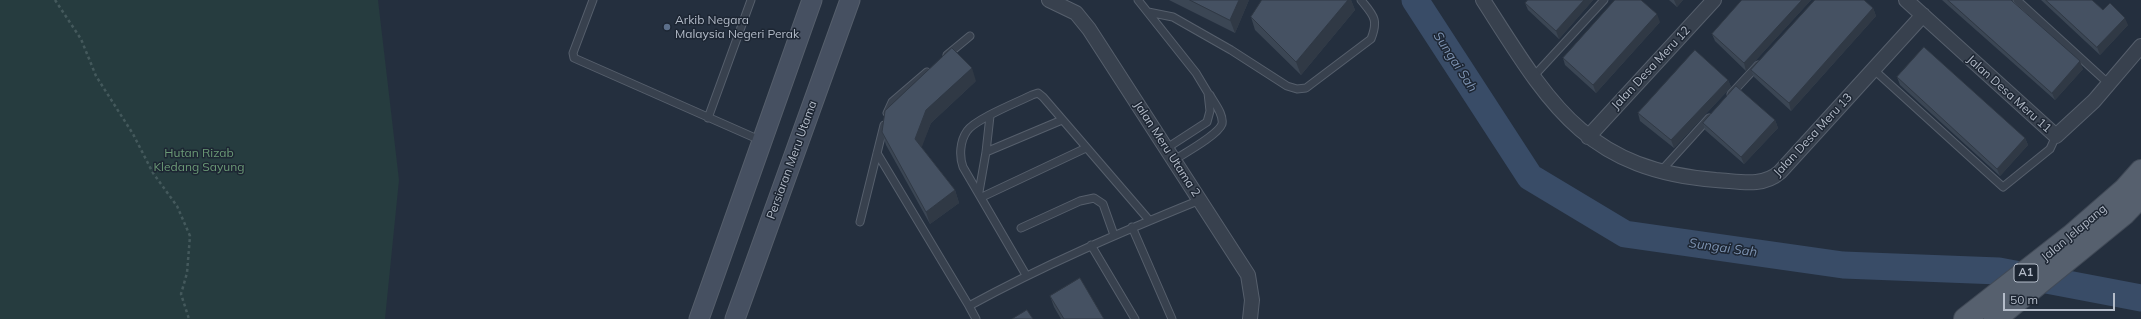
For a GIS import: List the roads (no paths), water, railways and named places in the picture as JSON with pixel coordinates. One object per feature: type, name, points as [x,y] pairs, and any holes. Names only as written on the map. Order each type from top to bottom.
[{"type":"main road","points":[[699,319],[812,0]]},
{"type":"main road","name":"Persiaran Meru Utama","points":[[735,319],[850,0]]},
{"type":"main road","name":"Jalan Jelapang","points":[[2076,242],[2141,171]]},
{"type":"main road","name":"Jalan Jelapang","points":[[1980,316],[2076,242],[2124,214],[2141,196]]},
{"type":"street","name":"Jalan Meru Utama 2","points":[[1049,0],[1067,7],[1082,20],[1248,275],[1251,285],[1252,300],[1250,319]]},
{"type":"street","name":"Jalan Desa Meru 12","points":[[1588,137],[1714,0]]},
{"type":"street","name":"Jalan Desa Meru 11","points":[[1906,0],[2056,136],[2084,111],[2141,46]]},
{"type":"street","name":"Jalan Desa Meru 13","points":[[1489,3],[1533,77],[1563,114],[1588,137],[1626,159],[1660,172],[1685,177],[1750,182],[1762,182],[1772,179],[1923,15]]},
{"type":"lane","points":[[593,0],[573,53],[574,58],[762,141]]},
{"type":"lane","points":[[708,118],[751,0]]},
{"type":"lane","points":[[1138,0],[1196,73],[1221,114],[1222,123],[1217,131],[1170,154]]},
{"type":"lane","points":[[1148,12],[1173,16],[1231,50],[1287,86],[1297,89],[1306,88],[1371,39],[1376,28],[1374,16],[1360,0]]},
{"type":"lane","points":[[1533,77],[1604,0]]},
{"type":"lane","points":[[2017,0],[2109,84]]},
{"type":"lane","points":[[940,61],[970,36]]},
{"type":"lane","points":[[1723,103],[1765,57]]},
{"type":"lane","points":[[860,222],[887,114],[892,102],[934,66]]},
{"type":"lane","points":[[1873,69],[2003,187],[2050,149],[2056,136]]},
{"type":"lane","points":[[1026,275],[963,167],[961,148],[968,130],[990,116],[1038,93],[1149,220]]},
{"type":"lane","points":[[1170,154],[1206,122],[1210,111],[1208,93]]},
{"type":"lane","points":[[1660,172],[1713,114]]},
{"type":"lane","points":[[980,194],[990,116]]},
{"type":"lane","points":[[986,152],[1062,120]]},
{"type":"lane","points":[[980,194],[1086,148]]},
{"type":"lane","points":[[877,153],[976,319]]},
{"type":"lane","points":[[1021,228],[1080,201],[1094,198],[1103,204],[1114,235]]},
{"type":"lane","points":[[969,306],[1026,275],[1091,245],[1200,200]]},
{"type":"lane","points":[[1132,227],[1172,319]]},
{"type":"lane","points":[[1091,245],[1135,319]]},
{"type":"waterway","name":"Sungai Sah","points":[[1415,0],[1530,177],[1625,234],[1843,265],[1999,271],[2141,298]]},
{"type":"place","name":"Arkib Negara Malaysia Negeri Perak","points":[[667,27]]},
{"type":"park label","name":"Hutan Rizab Kledang Sayung","points":[[199,160]]}]
